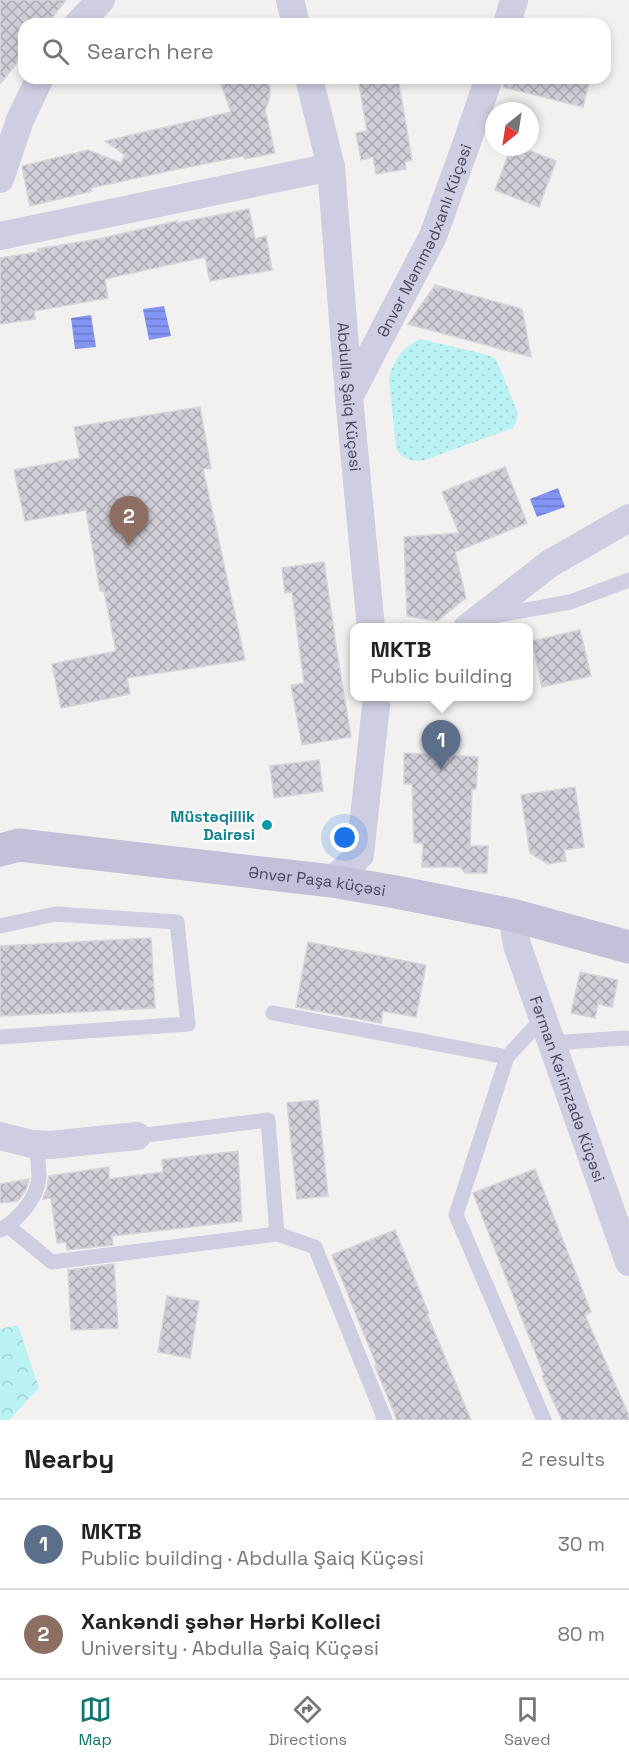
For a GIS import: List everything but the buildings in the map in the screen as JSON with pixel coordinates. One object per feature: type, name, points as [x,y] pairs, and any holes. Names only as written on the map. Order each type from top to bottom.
[{"type":"street","points":[[84,18],[101,0]]},
{"type":"street","points":[[290,0],[294,18]]},
{"type":"street","points":[[509,18],[514,0]]},
{"type":"street","points":[[0,179],[20,120],[37,84]]},
{"type":"street","name":"Abdulla Şaiq Küçəsi","points":[[310,84],[331,167],[349,397],[371,623]]},
{"type":"street","name":"Ənvər Məmmədxanlı Küçəsi","points":[[349,397],[433,236],[487,84]]},
{"type":"street","points":[[0,236],[331,167]]},
{"type":"street","points":[[473,623],[549,564],[629,518]]},
{"type":"street","points":[[332,881],[360,855],[377,701]]},
{"type":"street","name":"Ənvər Paşa küçəsi","points":[[0,850],[19,845],[332,881],[512,915],[629,947]]},
{"type":"street","name":"Fərman Kərimzadə Küçəsi","points":[[512,915],[517,945],[629,1262]]},
{"type":"street","points":[[0,1136],[50,1145],[137,1136]]},
{"type":"lane","points":[[473,623],[570,602],[629,579]]},
{"type":"lane","points":[[0,926],[56,914],[177,922],[188,1024],[0,1037]]},
{"type":"lane","points":[[273,1013],[507,1057]]},
{"type":"lane","points":[[544,1420],[456,1215],[507,1057],[547,1031],[629,1039]]},
{"type":"lane","points":[[137,1136],[268,1120],[277,1234]]},
{"type":"lane","points":[[37,1144],[39,1179],[35,1191],[26,1208],[4,1228],[52,1262],[277,1234],[315,1247],[385,1420]]},
{"type":"green space","points":[[420,339],[488,355],[496,359],[518,413],[513,428],[422,461],[410,460],[401,455],[396,448],[389,379],[400,355]]},
{"type":"green space","points":[[18,1325],[39,1388],[9,1420],[0,1420],[0,1329]]},
{"type":"water","points":[[164,306],[171,336],[149,340],[143,309]]},
{"type":"water","points":[[91,315],[96,347],[75,349],[71,318]]},
{"type":"water","points":[[558,488],[565,507],[537,517],[530,499]]},
{"type":"place","name":"Xankəndi şəhər Hərbi Kolleci","points":[[129,546]]},
{"type":"place","name":"MKTB","points":[[441,770]]},
{"type":"place","name":"Müstəqillik Dairəsi","points":[[267,825]]}]
